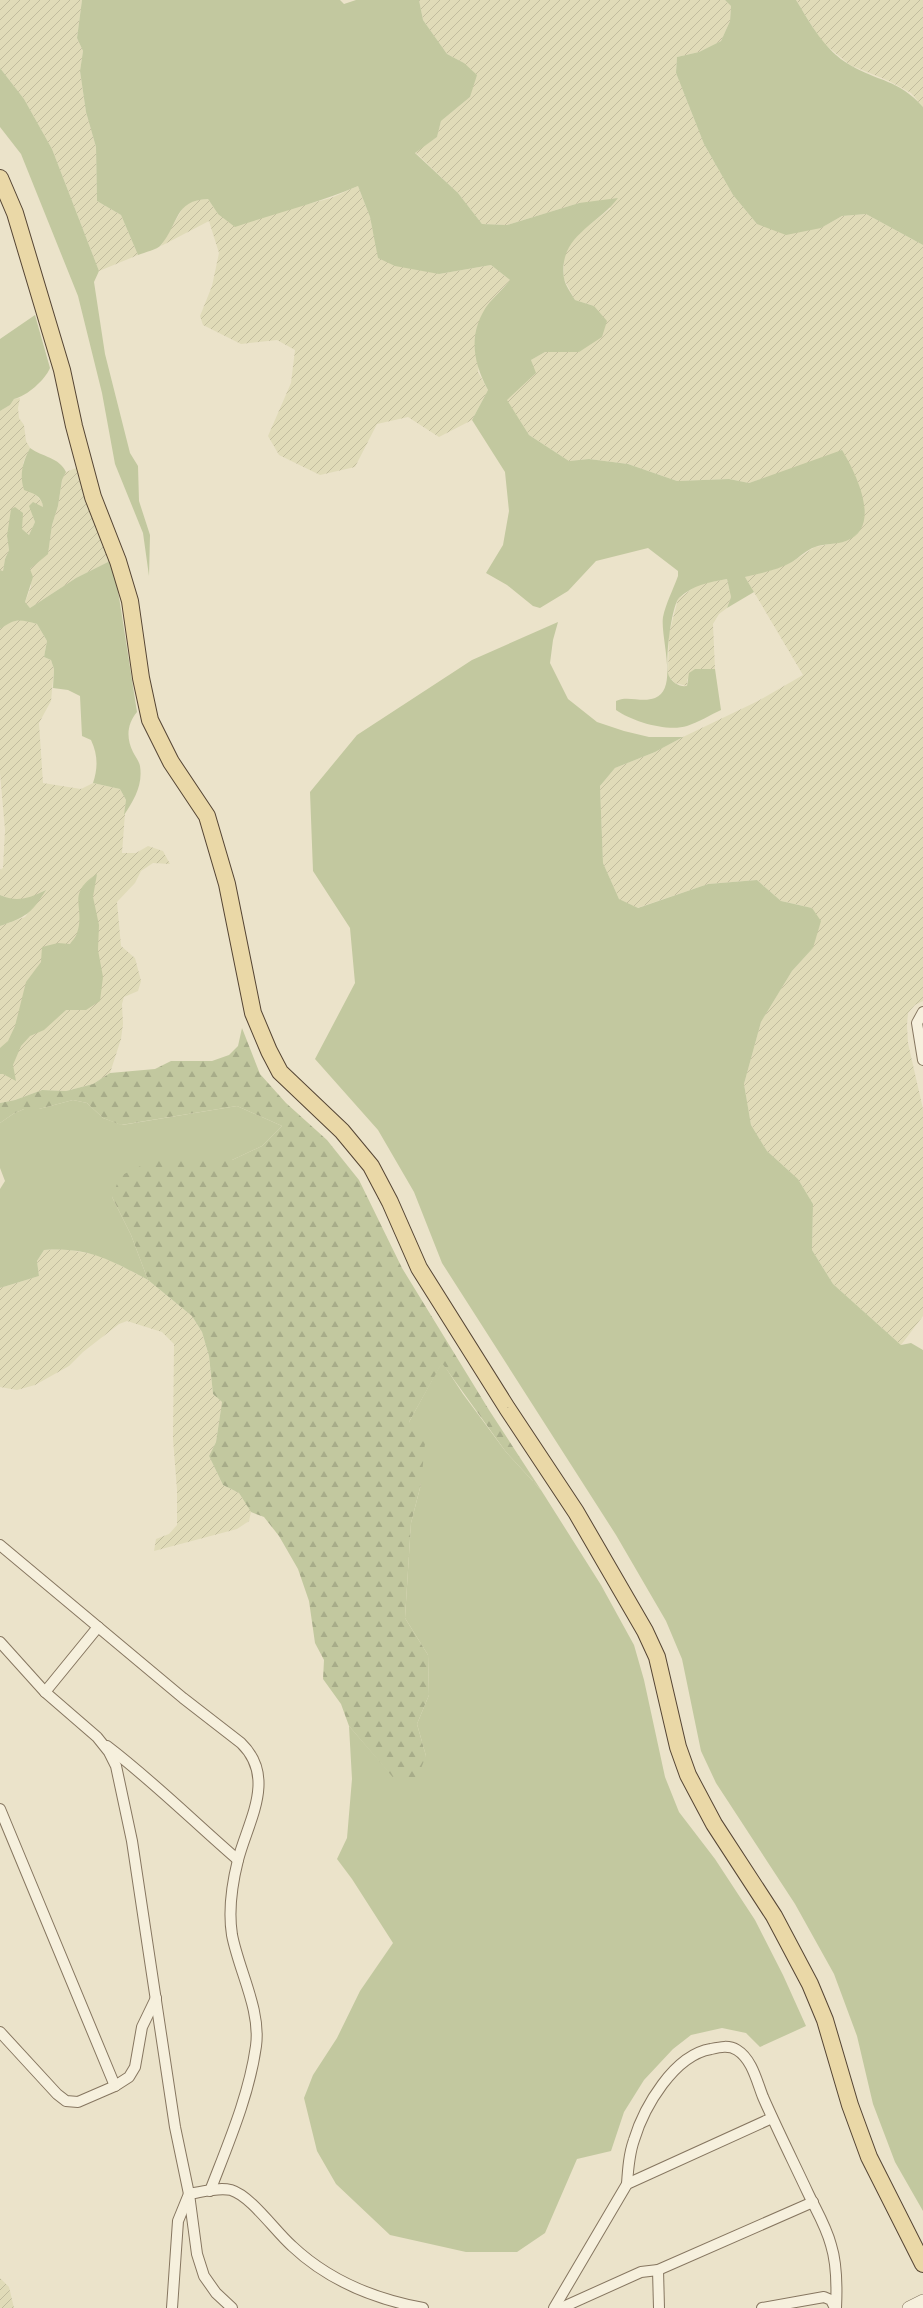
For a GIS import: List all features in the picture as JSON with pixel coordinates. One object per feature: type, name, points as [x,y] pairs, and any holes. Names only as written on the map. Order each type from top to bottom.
[{"type":"main road","points":[[0,178],[16,213],[60,363],[74,426],[93,497],[118,561],[130,601],[141,678],[150,720],[171,762],[207,816],[227,884],[253,1013],[268,1051],[280,1072],[342,1131],[371,1166],[390,1202],[419,1268],[507,1408],[576,1512],[645,1631],[657,1657],[678,1747],[688,1775],[714,1824],[774,1916],[810,1984],[825,2020],[850,2105],[869,2157],[923,2264]]},
{"type":"street","points":[[923,1012],[917,1023],[923,1060]]},
{"type":"street","points":[[0,1545],[247,1749],[256,1766],[258,1789],[253,1818],[238,1860],[231,1898],[232,1935],[258,2030],[248,2081],[234,2127],[210,2191]]},
{"type":"street","points":[[46,1692],[98,1627]]},
{"type":"street","points":[[0,1642],[4,1651],[46,1692],[96,1737],[147,1776],[188,1816],[238,1860]]},
{"type":"street","points":[[96,1737],[109,1752],[119,1777],[133,1849],[175,2127],[189,2194],[197,2254],[204,2276],[216,2292],[232,2308]]},
{"type":"street","points":[[0,1809],[115,2086]]},
{"type":"street","points":[[0,2032],[57,2094],[66,2101],[78,2102],[115,2086],[129,2077],[135,2067],[142,2027],[156,1998]]},
{"type":"street","points":[[554,2308],[627,2184],[629,2158],[634,2139],[650,2103],[678,2067],[690,2057],[707,2049],[725,2046],[737,2050],[746,2058],[772,2118],[824,2224],[832,2247],[836,2282],[835,2308]]},
{"type":"street","points":[[627,2184],[772,2118]]},
{"type":"street","points":[[189,2194],[231,2190],[246,2198],[293,2247],[327,2273],[376,2297],[422,2308]]},
{"type":"street","points":[[172,2308],[178,2221],[189,2194]]},
{"type":"street","points":[[561,2308],[641,2272],[658,2270],[813,2202]]},
{"type":"street","points":[[658,2270],[659,2308]]},
{"type":"street","points":[[762,2308],[824,2297],[831,2300],[835,2308]]},
{"type":"street","points":[[909,2308],[923,2301]]},
{"type":"shaded area","points":[[0,0],[82,0],[77,38],[83,51],[80,71],[86,112],[96,147],[97,201],[121,215],[138,255],[99,271],[52,149],[24,99],[0,68]]},
{"type":"shaded area","points":[[419,0],[725,0],[731,6],[730,21],[721,41],[699,52],[677,57],[676,73],[704,144],[733,195],[757,224],[821,228],[842,216],[866,214],[923,245],[923,1001],[915,1005],[908,1013],[907,1025],[908,1043],[923,1109],[923,1316],[901,1345],[833,1284],[812,1250],[813,1204],[798,1179],[767,1151],[751,1125],[744,1084],[761,1022],[792,971],[813,948],[812,908],[781,901],[757,880],[708,884],[637,908],[619,899],[603,863],[600,786],[615,768],[655,752],[758,701],[803,675],[745,577],[775,569],[792,562],[815,547],[846,541],[810,463],[749,483],[729,479],[677,481],[628,464],[589,459],[569,461],[529,435],[506,400],[535,373],[531,360],[545,352],[579,352],[594,306],[575,300],[564,279],[564,256],[574,237],[611,208],[579,203],[507,225],[482,224],[458,193],[415,152],[437,137],[441,121],[470,97],[464,63],[447,54],[423,20]]},
{"type":"shaded area","points":[[796,0],[923,0],[923,107],[911,93],[889,81],[850,65],[822,42]]},
{"type":"shaded area","points":[[358,186],[370,217],[373,232],[439,274],[491,265],[510,280],[488,304],[478,372],[488,390],[472,420],[439,437],[408,417],[377,424],[355,467],[320,475],[279,455],[268,436],[291,383],[295,350],[277,340],[241,344],[203,325],[200,316],[212,286],[219,253],[209,221],[161,246],[184,206],[194,200],[208,199],[218,214],[285,210],[331,198]]},
{"type":"shaded area","points":[[20,398],[18,408],[19,418],[24,425],[26,441],[30,448],[23,463],[35,494],[42,502],[43,507],[30,506],[35,522],[29,535],[22,529],[7,536],[9,550],[5,559],[3,571],[0,570],[0,411],[10,405],[14,399]]},
{"type":"shaded area","points":[[76,468],[85,500],[110,561],[76,578],[30,608],[25,602],[31,587],[30,569],[48,553],[52,525],[58,506],[62,480],[66,472]]},
{"type":"shaded area","points":[[727,579],[731,597],[727,608],[719,614],[713,624],[715,669],[695,669],[687,680],[687,686],[675,683],[668,675],[669,634],[678,599],[699,584]]},
{"type":"shaded area","points":[[23,619],[37,624],[47,641],[44,657],[51,660],[54,669],[51,701],[39,723],[43,783],[81,789],[93,783],[120,789],[126,800],[122,853],[136,853],[148,846],[163,851],[170,864],[153,863],[141,871],[135,883],[117,902],[121,946],[135,958],[141,981],[138,991],[124,997],[122,1004],[123,1024],[121,1039],[110,1073],[93,1084],[66,1091],[42,1090],[15,1100],[0,1103],[0,926],[25,917],[45,890],[29,899],[10,899],[0,895],[0,870],[3,868],[5,830],[0,773],[0,629],[9,622]]},
{"type":"shaded area","points":[[64,1249],[102,1256],[148,1280],[192,1316],[202,1332],[209,1356],[213,1394],[222,1402],[216,1442],[209,1456],[223,1485],[239,1493],[251,1512],[249,1521],[237,1529],[154,1551],[156,1539],[169,1534],[177,1525],[177,1490],[173,1439],[174,1344],[162,1332],[127,1321],[119,1324],[83,1352],[69,1366],[35,1385],[17,1390],[0,1387],[0,1288],[39,1276],[37,1261],[44,1250]]},
{"type":"shaded area","points":[[0,2278],[9,2287],[14,2308],[0,2308]]},
{"type":"green space","points":[[82,0],[340,0],[344,4],[356,0],[419,0],[423,20],[447,54],[464,63],[477,75],[470,97],[441,121],[437,137],[415,153],[458,193],[482,224],[507,225],[579,203],[618,198],[573,242],[567,252],[564,264],[564,278],[568,289],[575,300],[594,306],[607,321],[602,337],[579,352],[545,352],[531,360],[536,373],[507,400],[529,435],[569,461],[589,459],[628,464],[677,481],[729,479],[749,483],[842,450],[854,472],[863,499],[865,513],[863,525],[857,534],[846,541],[812,548],[792,562],[781,567],[745,577],[754,592],[727,608],[731,597],[727,579],[696,587],[679,598],[673,612],[669,637],[667,661],[669,676],[676,684],[687,686],[689,673],[695,669],[715,669],[721,710],[687,726],[670,728],[641,722],[616,710],[616,701],[620,699],[645,700],[655,698],[662,693],[666,684],[667,662],[663,617],[678,576],[678,571],[648,548],[596,561],[568,591],[540,608],[533,606],[507,585],[486,573],[503,545],[509,511],[505,472],[472,420],[488,390],[478,368],[475,335],[482,314],[489,303],[510,280],[491,265],[439,274],[395,266],[378,258],[370,217],[358,186],[312,203],[235,227],[218,214],[208,199],[197,200],[183,208],[178,214],[167,237],[159,247],[138,255],[121,215],[97,201],[96,147],[86,112],[80,71],[83,51],[77,38]]},
{"type":"green space","points":[[725,0],[796,0],[825,44],[841,59],[860,71],[897,86],[914,98],[923,107],[923,245],[866,214],[842,216],[821,228],[786,235],[757,224],[733,195],[704,144],[676,73],[677,57],[699,52],[721,41],[730,21],[731,6]]},
{"type":"green space","points":[[0,68],[24,99],[52,149],[99,271],[94,282],[105,354],[130,453],[138,466],[139,501],[150,535],[149,576],[143,533],[115,464],[102,393],[78,296],[21,154],[0,127]]},
{"type":"green space","points":[[35,315],[50,368],[48,373],[35,387],[24,395],[14,399],[10,405],[0,411],[0,339]]},
{"type":"green space","points":[[30,448],[55,460],[66,472],[62,480],[58,506],[52,525],[48,554],[30,569],[33,577],[25,602],[30,608],[76,578],[110,561],[117,584],[137,712],[129,726],[129,742],[138,760],[141,773],[137,792],[124,815],[126,800],[120,789],[93,783],[96,772],[96,756],[91,740],[82,736],[80,696],[68,690],[53,688],[54,669],[51,660],[44,657],[47,641],[37,624],[18,620],[0,629],[0,570],[3,571],[5,559],[9,550],[7,536],[11,509],[15,507],[23,513],[22,529],[29,535],[35,522],[29,506],[33,502],[43,507],[39,498],[24,490],[22,468]]},
{"type":"green space","points":[[558,622],[553,640],[550,663],[568,699],[597,722],[624,731],[649,737],[683,737],[655,752],[615,768],[600,786],[603,863],[619,899],[638,908],[708,884],[757,880],[781,901],[812,908],[821,921],[813,948],[792,971],[761,1022],[744,1084],[751,1125],[767,1151],[798,1179],[813,1204],[812,1250],[833,1284],[901,1345],[911,1343],[923,1350],[923,2211],[895,2162],[873,2104],[857,2036],[834,1974],[795,1904],[716,1783],[701,1751],[682,1659],[666,1621],[616,1535],[442,1263],[414,1192],[378,1130],[315,1059],[355,983],[350,928],[313,871],[310,792],[357,735],[472,660]]},
{"type":"green space","points":[[97,874],[93,897],[99,925],[98,950],[103,977],[100,1001],[86,1010],[66,1010],[44,1030],[30,1036],[21,1046],[13,1065],[16,1081],[3,1074],[0,1074],[0,1048],[8,1041],[15,1026],[26,982],[41,962],[42,947],[58,943],[70,944],[74,939],[79,924],[79,895],[87,881]]},
{"type":"green space","points":[[46,890],[32,910],[27,914],[0,926],[0,895],[12,899],[18,899]]},
{"type":"green space","points":[[242,1028],[260,1074],[286,1103],[327,1140],[359,1180],[402,1268],[489,1410],[541,1490],[506,1452],[442,1363],[409,1422],[425,1443],[421,1484],[411,1523],[405,1618],[428,1655],[429,1695],[417,1724],[426,1756],[417,1778],[396,1781],[349,1726],[341,1704],[323,1679],[324,1660],[315,1643],[309,1601],[298,1569],[279,1536],[264,1517],[251,1512],[239,1493],[223,1485],[209,1456],[216,1442],[222,1402],[213,1394],[209,1356],[202,1332],[192,1316],[148,1280],[131,1235],[112,1197],[120,1176],[153,1160],[232,1160],[262,1146],[282,1126],[237,1106],[121,1125],[103,1118],[87,1103],[73,1100],[39,1109],[24,1109],[13,1114],[0,1123],[0,1103],[15,1100],[42,1090],[66,1091],[93,1084],[110,1073],[155,1069],[171,1061],[212,1061],[229,1055],[238,1046]]},
{"type":"green space","points":[[73,1100],[87,1103],[103,1118],[122,1125],[237,1106],[282,1126],[262,1146],[232,1160],[199,1161],[112,1197],[131,1235],[148,1280],[99,1256],[74,1251],[44,1250],[37,1261],[39,1276],[0,1288],[0,1189],[5,1181],[0,1168],[0,1123],[13,1114],[24,1109],[39,1109]]},
{"type":"green space","points":[[442,1362],[463,1394],[506,1452],[541,1490],[601,1585],[634,1645],[644,1680],[665,1777],[679,1812],[715,1859],[755,1920],[783,1975],[806,2026],[760,2047],[746,2033],[722,2028],[691,2035],[673,2049],[644,2080],[624,2112],[611,2151],[577,2159],[545,2233],[517,2252],[466,2252],[390,2235],[336,2184],[317,2151],[304,2098],[313,2075],[337,2038],[360,1991],[393,1943],[352,1879],[337,1859],[347,1838],[352,1779],[349,1726],[396,1780],[426,1756],[417,1724],[429,1695],[428,1655],[405,1618],[411,1523],[421,1484],[409,1422]]}]
